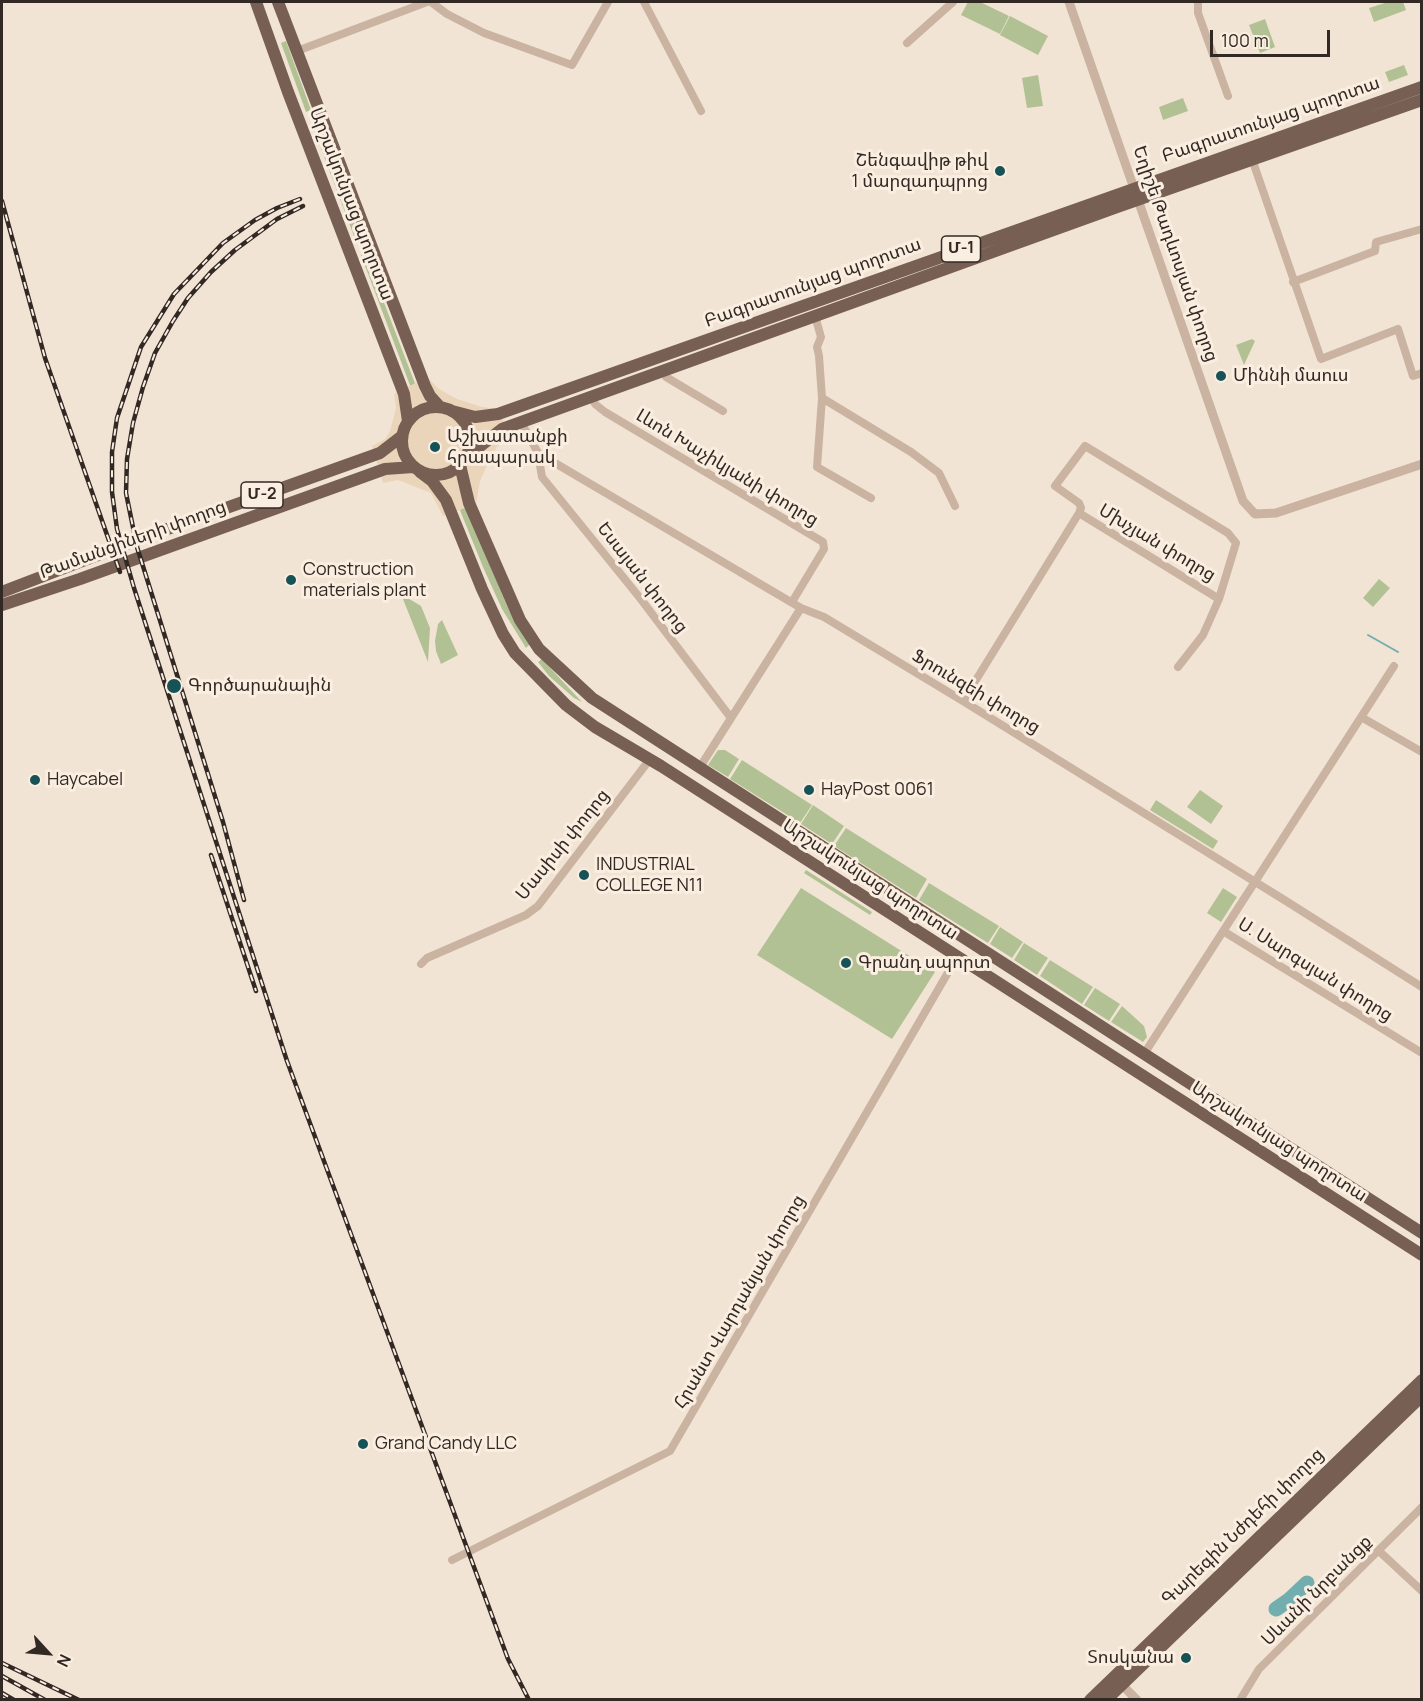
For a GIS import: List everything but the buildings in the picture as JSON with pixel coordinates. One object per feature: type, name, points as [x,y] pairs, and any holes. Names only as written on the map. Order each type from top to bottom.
[{"type":"main road","name":"Արշակունյաց պողոտա","points":[[256,2],[404,394],[408,421]]},
{"type":"main road","name":"Արշակունյաց պողոտա","points":[[278,2],[425,386],[430,396],[446,409]]},
{"type":"main road","points":[[270,43],[277,30],[285,30],[291,35]]},
{"type":"main road","name":"Բագրատունյաց պողոտա","points":[[446,409],[475,417],[498,414],[1134,187],[1422,87]]},
{"type":"main road","name":"Բագրատունյաց պողոտա","points":[[463,462],[502,429],[1422,100]]},
{"type":"main road","points":[[348,247],[361,249],[369,239]]},
{"type":"main road","points":[[446,409],[460,418],[467,427],[470,437],[469,448],[463,462],[446,474],[437,476],[417,470],[404,453],[402,436],[408,421],[422,410],[446,409]]},
{"type":"main road","name":"Թամանցիների փողոց","points":[[2,592],[145,537],[380,453],[402,436]]},
{"type":"main road","name":"Արշակունյաց պողոտա","points":[[463,462],[469,503],[520,620],[539,649],[592,698],[1422,1233]]},
{"type":"main road","name":"Թամանցիների փողոց","points":[[2,606],[386,469],[417,470]]},
{"type":"main road","name":"Արշակունյաց պողոտա","points":[[417,470],[432,481],[447,500],[482,589],[503,634],[521,661],[566,705],[595,727],[650,759],[1422,1255]]},
{"type":"main road","points":[[521,661],[525,663],[532,661],[539,649]]},
{"type":"main road","points":[[650,759],[661,743]]},
{"type":"main road","points":[[957,957],[967,939]]},
{"type":"main road","points":[[1279,1163],[1292,1160],[1287,1146]]},
{"type":"main road","points":[[1302,1178],[1303,1166],[1314,1163]]},
{"type":"main road","name":"Գարեգին Նժդեհի փողոց","points":[[1106,1700],[1117,1680],[1422,1380]]},
{"type":"main road","name":"Գարեգին Նժդեհի փողոց","points":[[1090,1700],[1117,1680],[1422,1396]]},
{"type":"street","points":[[297,51],[429,2],[484,33],[572,65],[608,2]]},
{"type":"street","points":[[644,2],[702,111]]},
{"type":"street","points":[[906,43],[949,2]]},
{"type":"street","name":"Եղիշե Թադևոսյան փողոց","points":[[1069,2],[1243,500],[1256,513],[1276,513],[1422,464]]},
{"type":"street","points":[[1198,2],[1198,13],[1228,96]]},
{"type":"street","points":[[1252,159],[1321,358],[1398,329],[1413,376],[1422,373]]},
{"type":"street","points":[[1293,282],[1375,251],[1376,242],[1422,229]]},
{"type":"street","points":[[815,316],[821,337],[817,347],[822,398],[817,467],[871,498]]},
{"type":"street","points":[[665,370],[666,377],[723,411]]},
{"type":"street","name":"Լևոն Խաչիկյանի փողոց","points":[[592,397],[595,404],[605,412],[823,543],[824,549],[792,602]]},
{"type":"street","points":[[822,398],[911,452],[939,473],[955,506]]},
{"type":"street","points":[[521,422],[538,453]]},
{"type":"street","points":[[963,701],[1079,513],[1081,508],[1079,503],[1055,486],[1083,447],[1087,446],[1228,533],[1236,543],[1219,599],[1203,635],[1178,667]]},
{"type":"street","name":"Ֆրունզեի փողոց","points":[[538,453],[801,608],[824,617],[1422,987]]},
{"type":"street","name":"Եսայան փողոց","points":[[538,453],[542,477],[640,598],[731,718]]},
{"type":"street","name":"Մխչյան փողոց","points":[[1079,513],[1219,599]]},
{"type":"street","points":[[700,768],[801,608]]},
{"type":"street","points":[[1144,1054],[1394,666]]},
{"type":"street","points":[[1361,717],[1422,752]]},
{"type":"street","name":"Մասիսի փողոց","points":[[421,964],[428,958],[526,915],[538,906],[650,759]]},
{"type":"street","name":"Ս. Սարգսյան փողոց","points":[[1223,931],[1422,1053]]},
{"type":"street","name":"Հրանտ Վարդանյան փողոց","points":[[452,1560],[670,1451],[957,957]]},
{"type":"street","name":"Սևանի նրբանցք","points":[[1240,1700],[1259,1669],[1422,1507]]},
{"type":"street","points":[[1379,1551],[1422,1591]]},
{"type":"street","points":[[1117,1680],[1137,1700]]},
{"type":"green space","points":[[968,2],[980,2],[1009,16],[1000,34],[961,15]]},
{"type":"green space","points":[[1388,2],[1403,2],[1406,10],[1374,22],[1369,8]]},
{"type":"green space","points":[[1010,16],[1048,36],[1038,55],[1000,35]]},
{"type":"green space","points":[[1265,19],[1275,47],[1260,53],[1249,25]]},
{"type":"green space","points":[[286,41],[311,110],[306,112],[281,43]]},
{"type":"green space","points":[[1404,65],[1408,75],[1389,82],[1385,72]]},
{"type":"green space","points":[[1038,75],[1043,106],[1027,108],[1022,78]]},
{"type":"green space","points":[[1183,98],[1188,111],[1163,120],[1159,107]]},
{"type":"green space","points":[[317,125],[360,237],[355,239],[313,127]]},
{"type":"green space","points":[[365,253],[416,386],[411,388],[361,255]]},
{"type":"green space","points":[[1252,339],[1255,341],[1244,365],[1236,345]]},
{"type":"green space","points":[[461,496],[507,606],[530,644],[526,648],[502,609],[483,567],[455,498]]},
{"type":"green space","points":[[1379,579],[1390,588],[1373,607],[1363,598]]},
{"type":"green space","points":[[401,594],[421,606],[430,628],[428,662]]},
{"type":"green space","points":[[442,620],[458,655],[441,664],[435,641],[438,624]]},
{"type":"green space","points":[[542,659],[582,702],[574,698],[549,676],[538,662]]},
{"type":"green space","points":[[718,750],[725,750],[739,759],[728,777],[708,765]]},
{"type":"green space","points":[[742,760],[812,805],[800,823],[730,779]]},
{"type":"green space","points":[[1200,790],[1223,806],[1211,824],[1187,807]]},
{"type":"green space","points":[[1156,800],[1218,841],[1213,849],[1150,810]]},
{"type":"green space","points":[[813,805],[844,826],[832,844],[801,824]]},
{"type":"green space","points":[[846,828],[927,879],[916,898],[834,846]]},
{"type":"green space","points":[[806,870],[872,912],[870,915],[804,873]]},
{"type":"green space","points":[[929,883],[999,926],[988,943],[919,900]]},
{"type":"green space","name":"Գրանդ սպորտ","points":[[801,888],[935,972],[892,1039],[757,955]]},
{"type":"green space","points":[[1223,888],[1237,897],[1221,922],[1207,913]]},
{"type":"green space","points":[[1000,927],[1023,942],[1012,958],[990,944]]},
{"type":"green space","points":[[1024,943],[1048,958],[1037,975],[1014,960]]},
{"type":"green space","points":[[1050,960],[1093,987],[1082,1004],[1040,976]]},
{"type":"green space","points":[[1095,988],[1120,1004],[1109,1021],[1084,1005]]},
{"type":"green space","points":[[1122,1006],[1144,1026],[1147,1037],[1143,1042],[1111,1022]]},
{"type":"shaded area","name":"Աշխատանքի հրապարակ","points":[[427,377],[439,389],[457,399],[482,407],[499,409],[509,437],[497,447],[489,461],[480,481],[476,504],[443,516],[431,493],[398,480],[383,483],[372,446],[385,439],[390,431],[396,408],[394,394]]},
{"type":"waterway","points":[[1368,635],[1398,652]]},
{"type":"waterway","points":[[1276,1609],[1307,1583]]},
{"type":"railway","points":[[300,199],[255,220],[223,243],[174,294],[141,347],[117,418],[112,452],[112,492],[117,529],[287,1061],[508,1659],[529,1700]]},
{"type":"railway","points":[[2,201],[45,358],[120,572]]},
{"type":"railway","points":[[244,900],[223,822],[137,547],[126,493],[127,459],[133,423],[155,353],[188,298],[235,250],[277,219],[303,206]]},
{"type":"railway","points":[[211,855],[256,991]]},
{"type":"railway","points":[[2,1663],[79,1700]]},
{"type":"railway","points":[[2,1676],[45,1700]]},
{"type":"railway","points":[[2,1693],[14,1700]]},
{"type":"place","name":"Շենգավիթ թիվ 1 մարզադպրոց","points":[[1000,171]]},
{"type":"place","name":"Միննի մաուս","points":[[1221,376]]},
{"type":"place","name":"Աշխատանքի հրապարակ","points":[[435,447]]},
{"type":"place","name":"Construction materials plant","points":[[291,580]]},
{"type":"place","name":"Գործարանային","points":[[174,686]]},
{"type":"place","name":"Haycabel","points":[[35,780]]},
{"type":"place","name":"HayPost 0061","points":[[809,790]]},
{"type":"place","name":"INDUSTRIAL COLLEGE N11","points":[[584,875]]},
{"type":"place","name":"Գրանդ սպորտ","points":[[846,963]]},
{"type":"place","name":"Grand Candy LLC","points":[[363,1444]]},
{"type":"place","name":"Տոսկանա","points":[[1186,1658]]}]
